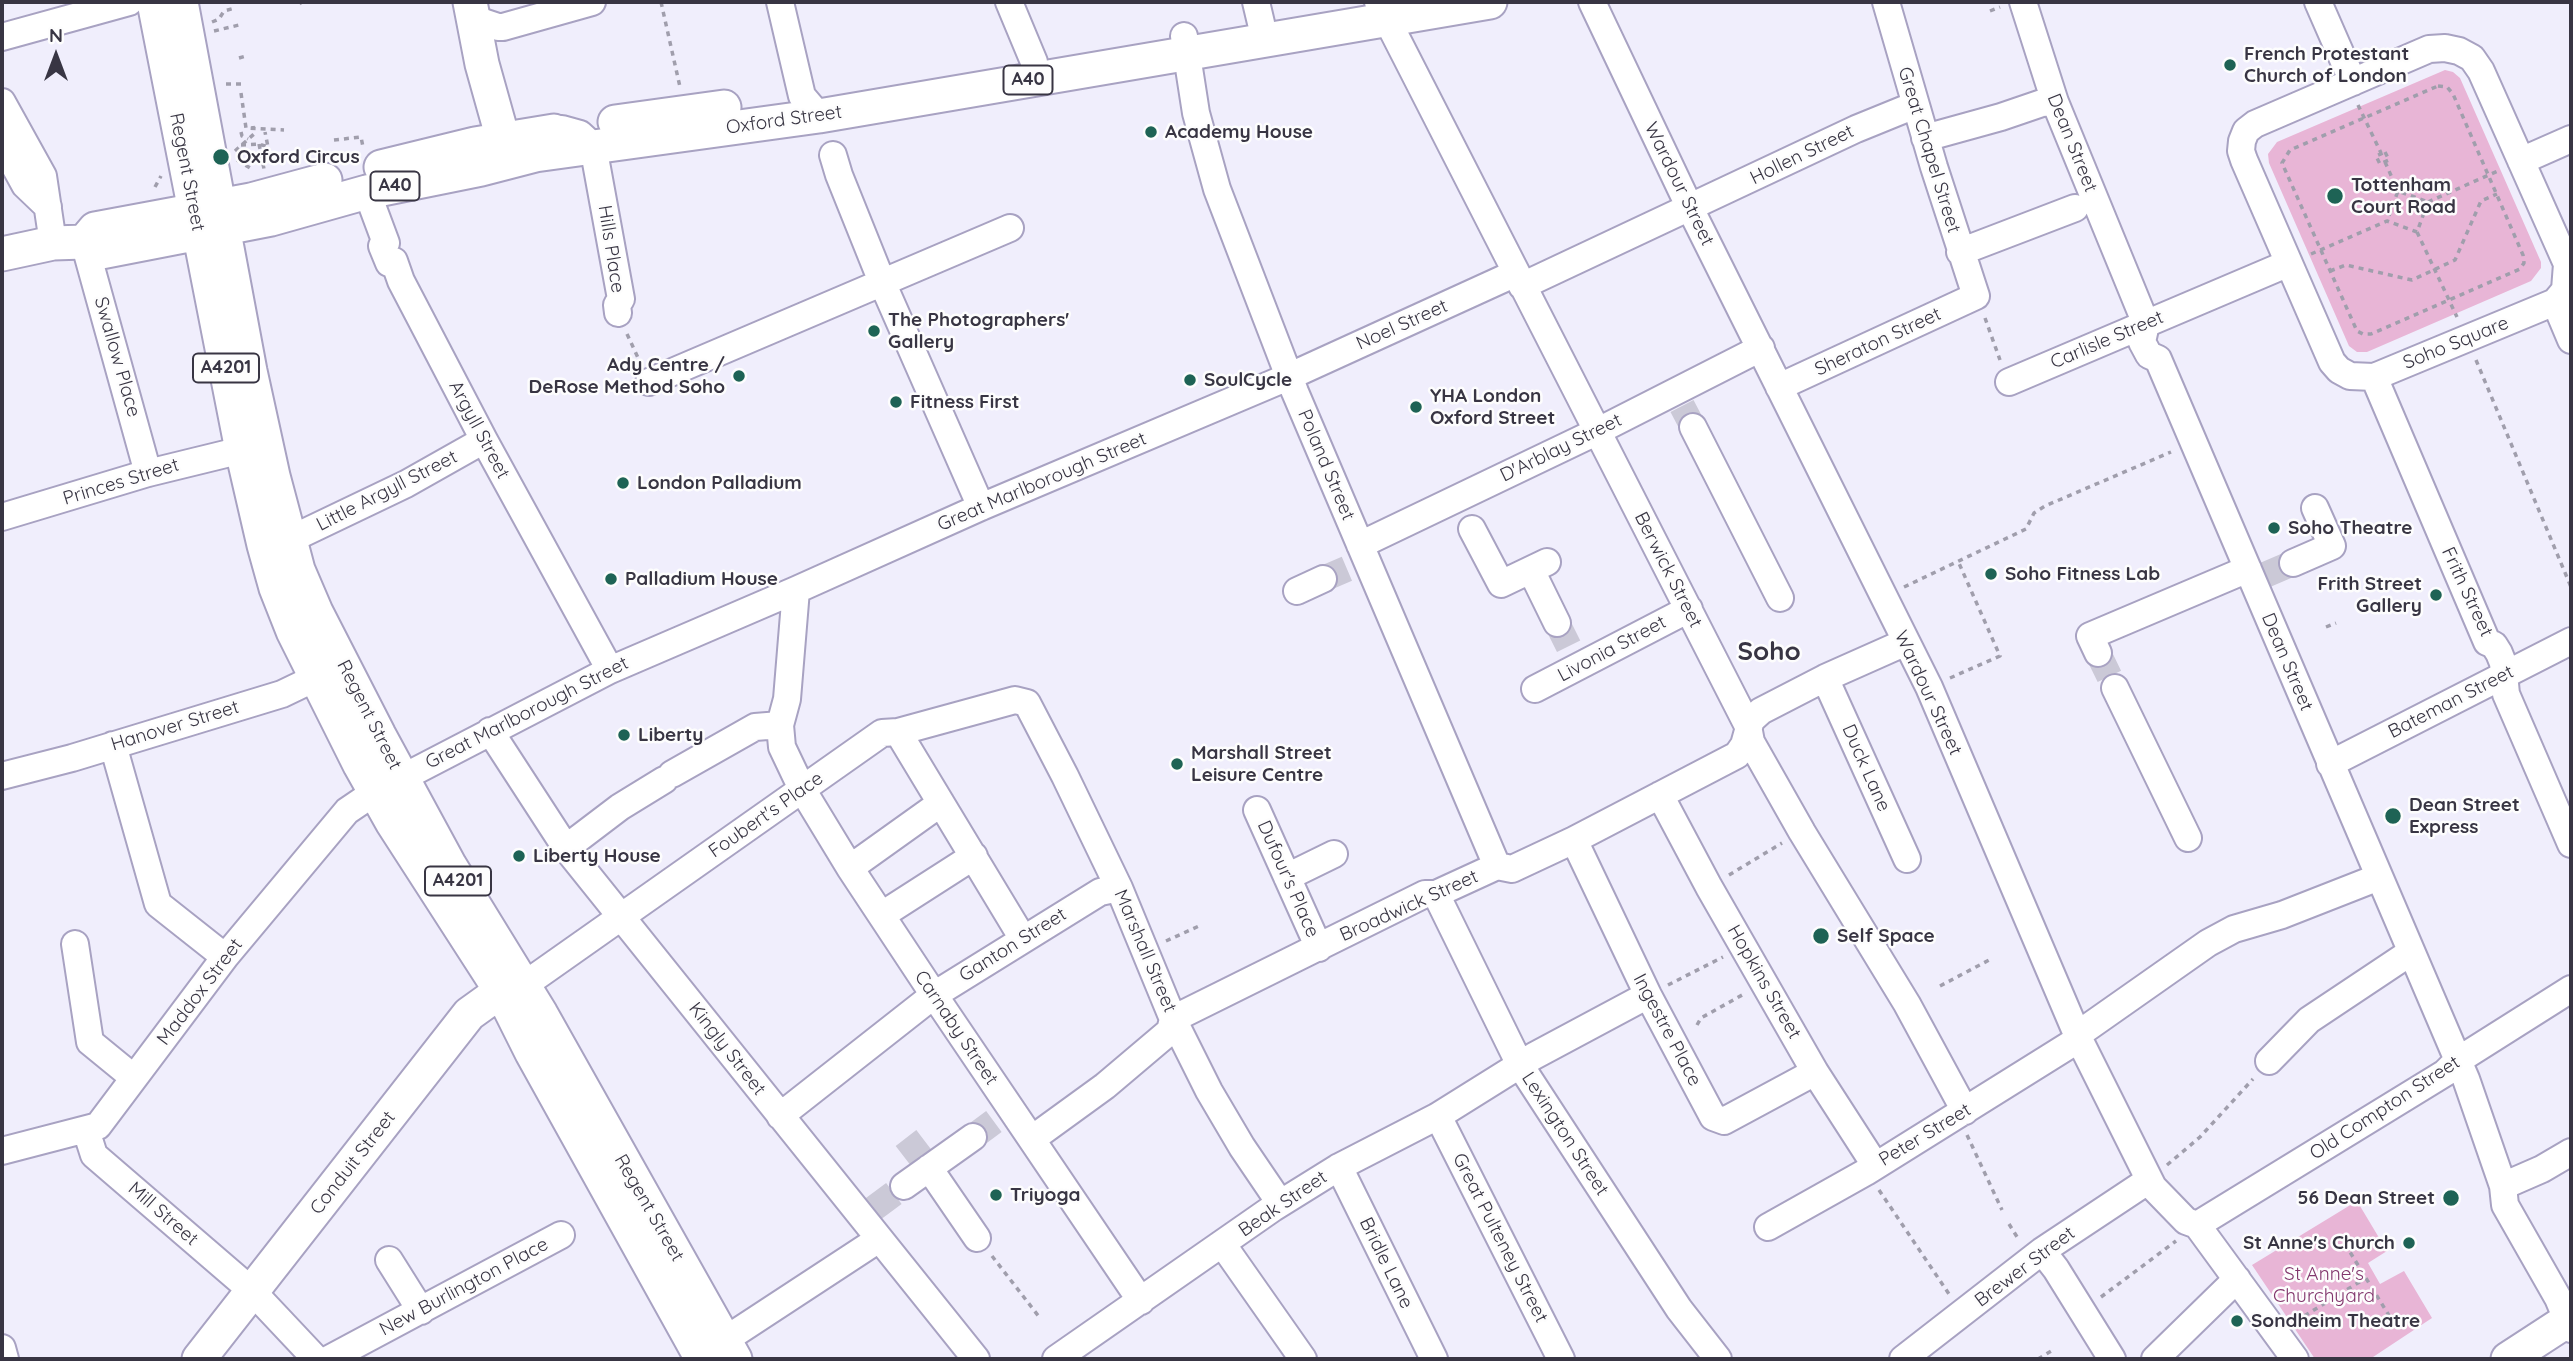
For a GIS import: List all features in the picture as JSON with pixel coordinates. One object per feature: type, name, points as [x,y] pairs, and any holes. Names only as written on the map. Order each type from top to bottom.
[{"type":"main road","name":"Regent Street","points":[[154,2],[289,540],[308,593],[329,672]]},
{"type":"main road","name":"Regent Street","points":[[181,2],[242,450],[276,588],[329,672],[388,785],[519,983],[735,1353]]},
{"type":"main road","name":"Oxford Street","points":[[2,254],[69,243],[95,229],[209,220],[271,219],[367,192],[535,155],[670,138],[810,106],[1034,61],[1185,45],[1258,12],[1490,2]]},
{"type":"main road","name":"Oxford Street","points":[[209,220],[503,139],[562,129],[810,106],[1185,45],[1384,6]]},
{"type":"main road","points":[[472,11],[482,64],[503,139],[535,155]]},
{"type":"main road","name":"Regent Street","points":[[519,983],[532,1053],[702,1359]]},
{"type":"main road","name":"Conduit Street","points":[[199,1359],[469,1014],[519,983]]},
{"type":"main road","points":[[2508,1359],[2570,1323]]},
{"type":"street","points":[[2,37],[129,2]]},
{"type":"street","points":[[472,11],[498,27],[503,27],[592,2]]},
{"type":"street","points":[[780,2],[810,106]]},
{"type":"street","points":[[1009,2],[1034,61]]},
{"type":"street","name":"Wardour Street","points":[[1592,2],[1689,206],[1929,687],[2078,1037],[2149,1180],[2186,1221],[2197,1225],[2295,1359]]},
{"type":"street","name":"Great Chapel Street","points":[[1886,2],[1907,109],[1925,138],[1976,296]]},
{"type":"street","name":"Dean Street","points":[[2023,2],[2055,102],[2146,324],[2142,342],[2149,355],[2158,359],[2255,575],[2330,764],[2466,1079],[2503,1186],[2505,1205],[2570,1323]]},
{"type":"street","points":[[2318,2],[2353,82]]},
{"type":"street","name":"Berwick Street","points":[[1384,6],[1596,432],[1748,726],[1751,742],[1802,832],[1907,1004],[1965,1111]]},
{"type":"street","name":"Poland Street","points":[[1185,45],[1196,113],[1217,189],[1288,377],[1359,557],[1497,866]]},
{"type":"street","points":[[2374,377],[2350,376],[2332,362],[2244,160],[2242,141],[2246,131],[2255,124],[2429,49],[2459,51],[2472,58],[2482,71],[2567,264],[2565,290],[2555,302],[2571,340]]},
{"type":"street","points":[[1925,138],[2042,103],[2055,102]]},
{"type":"street","name":"Swallow Place","points":[[2,103],[43,176],[48,207],[69,243],[113,343],[148,473]]},
{"type":"street","name":"Hollen Street","points":[[1689,206],[1768,173],[1856,129],[1907,109]]},
{"type":"street","points":[[562,129],[580,134],[593,146]]},
{"type":"street","points":[[2521,161],[2571,139]]},
{"type":"street","points":[[2,143],[25,185],[48,207]]},
{"type":"street","name":"Hills Place","points":[[593,146],[621,299],[617,305],[618,313]]},
{"type":"street","points":[[833,155],[882,282],[981,507]]},
{"type":"street","name":"Argyll Street","points":[[367,192],[386,243],[382,246],[389,263],[394,261],[401,281],[484,440],[610,670]]},
{"type":"street","name":"Noel Street","points":[[1288,377],[1689,206]]},
{"type":"street","points":[[1960,252],[2074,208]]},
{"type":"street","points":[[649,382],[1010,228]]},
{"type":"street","name":"Carlisle Street","points":[[2009,382],[2289,263]]},
{"type":"street","name":"Sheraton Street","points":[[1779,387],[1976,296]]},
{"type":"street","name":"Soho Square","points":[[2374,377],[2555,302]]},
{"type":"street","name":"D'Arblay Street","points":[[1359,557],[1464,513],[1596,432],[1684,408],[1760,348]]},
{"type":"street","name":"Great Marlborough Street","points":[[388,785],[610,670],[981,507],[1288,377]]},
{"type":"street","name":"Frith Street","points":[[2374,377],[2487,642],[2494,645],[2498,653],[2506,694],[2571,844]]},
{"type":"street","points":[[1684,408],[1780,598]]},
{"type":"street","name":"Little Argyll Street","points":[[289,540],[406,484],[484,440]]},
{"type":"street","name":"Princes Street","points":[[2,517],[148,473],[242,450]]},
{"type":"street","points":[[2293,563],[2332,546],[2315,508]]},
{"type":"street","points":[[1464,513],[1502,584],[1539,566],[1557,623]]},
{"type":"street","points":[[2094,645],[2255,575]]},
{"type":"street","points":[[1297,591],[1323,579]]},
{"type":"street","points":[[566,848],[620,807],[755,727],[781,736],[788,699],[796,590]]},
{"type":"street","name":"Livonia Street","points":[[1535,689],[1575,660],[1689,609]]},
{"type":"street","name":"Bateman Street","points":[[2330,764],[2571,641]]},
{"type":"street","name":"Broadwick Street","points":[[1032,1139],[1105,1086],[1170,1031],[1173,1019],[1426,894],[1436,894],[1497,866],[1512,869],[1574,840],[1737,755],[1744,745],[1751,720],[1761,711],[1825,678],[1906,642]]},
{"type":"street","name":"Hanover Street","points":[[2,776],[282,694],[329,672]]},
{"type":"street","name":"Duck Lane","points":[[1825,678],[1907,859]]},
{"type":"street","points":[[2115,688],[2188,838]]},
{"type":"street","name":"Foubert's Place","points":[[519,983],[622,916],[882,733],[898,733],[1015,700]]},
{"type":"street","name":"Marshall Street","points":[[1015,700],[1027,703],[1119,888],[1173,1019],[1230,1127],[1280,1203]]},
{"type":"street","name":"Kingly Street","points":[[490,731],[566,848],[780,1116],[868,1213],[879,1238],[976,1359]]},
{"type":"street","points":[[898,733],[1023,939]]},
{"type":"street","name":"Carnaby Street","points":[[781,736],[802,789],[849,868],[934,995],[1005,1114],[1032,1139],[1141,1301]]},
{"type":"street","points":[[113,745],[158,904],[225,957]]},
{"type":"street","name":"Maddox Street","points":[[2,1151],[98,1126],[225,957],[347,811],[388,785]]},
{"type":"street","name":"Hopkins Street","points":[[1660,795],[1709,887],[1876,1176]]},
{"type":"street","points":[[849,868],[941,803]]},
{"type":"street","name":"Dufour's Place","points":[[1257,810],[1319,948]]},
{"type":"street","name":"Ingestre Place","points":[[1574,840],[1648,995],[1713,1117],[1724,1121],[1815,1072]]},
{"type":"street","points":[[1287,877],[1335,853]]},
{"type":"street","points":[[881,915],[974,856]]},
{"type":"street","name":"Peter Street","points":[[1768,1227],[1876,1176],[1965,1111],[2078,1037],[2208,943],[2234,929],[2282,915],[2379,877]]},
{"type":"street","name":"Ganton Street","points":[[780,1116],[934,995],[1100,892],[1119,888]]},
{"type":"street","name":"Lexington Street","points":[[1436,894],[1520,1065],[1679,1309],[1718,1359]]},
{"type":"street","points":[[75,944],[90,1042],[134,1078]]},
{"type":"street","points":[[2269,1061],[2309,1020],[2411,952]]},
{"type":"street","name":"Old Compton Street","points":[[2197,1225],[2445,1073],[2457,1061],[2571,989]]},
{"type":"street","name":"Beak Street","points":[[1061,1358],[1280,1203],[1339,1167],[1438,1116],[1520,1065],[1648,995]]},
{"type":"street","name":"Great Pulteney Street","points":[[1438,1116],[1561,1359]]},
{"type":"street","name":"Mill Street","points":[[86,1130],[94,1155],[252,1291],[316,1359]]},
{"type":"street","points":[[904,1186],[973,1137]]},
{"type":"street","points":[[2503,1186],[2542,1169],[2571,1152]]},
{"type":"street","name":"Bridle Lane","points":[[1339,1167],[1434,1359]]},
{"type":"street","points":[[929,1168],[978,1238]]},
{"type":"street","name":"Brewer Street","points":[[1903,1359],[2042,1251],[2149,1180]]},
{"type":"street","name":"New Burlington Place","points":[[329,1359],[561,1235]]},
{"type":"street","points":[[735,1353],[879,1238]]},
{"type":"street","points":[[1223,1245],[1303,1359]]},
{"type":"street","points":[[2042,1251],[2112,1359]]},
{"type":"street","points":[[389,1260],[421,1311]]},
{"type":"street","points":[[2155,1359],[2237,1279]]},
{"type":"street","points":[[2,1348],[5,1359]]},
{"type":"path","points":[[661,2],[682,96]]},
{"type":"path","points":[[212,22],[219,19],[223,11],[235,8]]},
{"type":"path","points":[[214,31],[239,24]]},
{"type":"path","points":[[239,58],[246,56]]},
{"type":"path","points":[[2353,82],[2357,103],[2381,153],[2376,156],[2380,164],[2385,162],[2398,191],[2387,221]]},
{"type":"path","points":[[226,85],[245,85]]},
{"type":"path","points":[[2438,86],[2447,87],[2453,94],[2523,255],[2523,266],[2371,334],[2357,331],[2283,168],[2284,159],[2290,150],[2364,119],[2438,86]]},
{"type":"path","points":[[241,93],[246,128],[284,130]]},
{"type":"path","points":[[231,154],[254,134],[253,126]]},
{"type":"path","points":[[241,132],[242,136],[249,139]]},
{"type":"path","points":[[234,145],[258,144],[268,147],[265,132]]},
{"type":"path","points":[[258,144],[265,172]]},
{"type":"path","points":[[236,160],[250,168]]},
{"type":"path","points":[[2398,191],[2428,202],[2521,161]]},
{"type":"path","points":[[155,187],[162,173]]},
{"type":"path","points":[[2330,271],[2346,265],[2412,280],[2435,270],[2455,260],[2481,201],[2497,194]]},
{"type":"path","points":[[2417,232],[2428,202]]},
{"type":"path","points":[[2289,263],[2387,221],[2417,232],[2449,300]]},
{"type":"path","points":[[1976,296],[2009,382]]},
{"type":"path","name":"Hills Place","points":[[618,313],[649,382]]},
{"type":"path","points":[[2467,339],[2571,587]]},
{"type":"path","points":[[1897,591],[2026,529],[2035,511],[2178,448]]},
{"type":"path","points":[[1943,681],[2000,656],[1958,561]]},
{"type":"path","points":[[2326,627],[2336,623]]},
{"type":"path","points":[[1709,887],[1802,832]]},
{"type":"path","points":[[1167,940],[1199,926]]},
{"type":"path","points":[[1648,995],[1744,947]]},
{"type":"path","points":[[1940,986],[1993,958]]},
{"type":"path","points":[[1697,1025],[1701,1018],[1765,982]]},
{"type":"path","points":[[2149,1180],[2200,1137],[2269,1061]]},
{"type":"path","points":[[1965,1111],[1961,1123],[2002,1210]]},
{"type":"path","points":[[1876,1176],[1949,1295]]},
{"type":"path","points":[[2082,1311],[2197,1225]]},
{"type":"path","points":[[978,1238],[1040,1318]]},
{"type":"path","points":[[2345,1244],[2393,1322]]},
{"type":"path","points":[[2299,1320],[2366,1278]]},
{"type":"path","points":[[2038,1359],[2053,1350]]},
{"type":"green space","points":[[2445,70],[2460,78],[2541,262],[2541,268],[2531,281],[2367,352],[2357,352],[2349,346],[2269,163],[2268,154],[2277,142]]},
{"type":"green space","name":"St Anne's Churchyard","points":[[2357,1201],[2387,1251],[2368,1263],[2380,1284],[2404,1271],[2432,1318],[2370,1359],[2315,1359],[2252,1265]]},
{"type":"tunnel","points":[[1682,406],[1693,427]]},
{"type":"tunnel","points":[[2265,575],[2293,563]]},
{"type":"tunnel","points":[[1323,579],[1351,567]]},
{"type":"tunnel","points":[[1557,623],[1572,653]]},
{"type":"tunnel","points":[[2098,653],[2115,688]]},
{"type":"tunnel","points":[[973,1137],[1000,1117]]},
{"type":"tunnel","points":[[906,1138],[929,1168]]},
{"type":"tunnel","points":[[873,1209],[904,1186]]},
{"type":"place","name":"French Protestant Church of London","points":[[2230,65]]},
{"type":"place","name":"Academy House","points":[[1151,132]]},
{"type":"place","name":"Oxford Circus","points":[[221,157]]},
{"type":"place","name":"Tottenham Court Road","points":[[2335,196]]},
{"type":"place","name":"The Photographers' Gallery","points":[[874,331]]},
{"type":"place","name":"Ady Centre / DeRose Method Soho","points":[[739,376]]},
{"type":"place","name":"SoulCycle","points":[[1190,380]]},
{"type":"place","name":"Fitness First","points":[[896,402]]},
{"type":"place","name":"YHA London Oxford Street","points":[[1416,407]]},
{"type":"place","name":"London Palladium","points":[[623,483]]},
{"type":"place","name":"Soho Theatre","points":[[2274,528]]},
{"type":"place","name":"Soho Fitness Lab","points":[[1991,574]]},
{"type":"place","name":"Palladium House","points":[[611,579]]},
{"type":"place","name":"Frith Street Gallery","points":[[2436,595]]},
{"type":"place","name":"Liberty","points":[[624,735]]},
{"type":"place","name":"Marshall Street Leisure Centre","points":[[1177,764]]},
{"type":"place","name":"Dean Street Express","points":[[2393,816]]},
{"type":"place","name":"Liberty House","points":[[519,856]]},
{"type":"place","name":"Self Space","points":[[1821,936]]},
{"type":"place","name":"Triyoga","points":[[996,1195]]},
{"type":"place","name":"56 Dean Street","points":[[2451,1198]]},
{"type":"place","name":"St Anne's Church","points":[[2409,1243]]},
{"type":"place","name":"Sondheim Theatre","points":[[2237,1321]]},
{"type":"district","name":"Soho","points":[[1769,652]]}]
